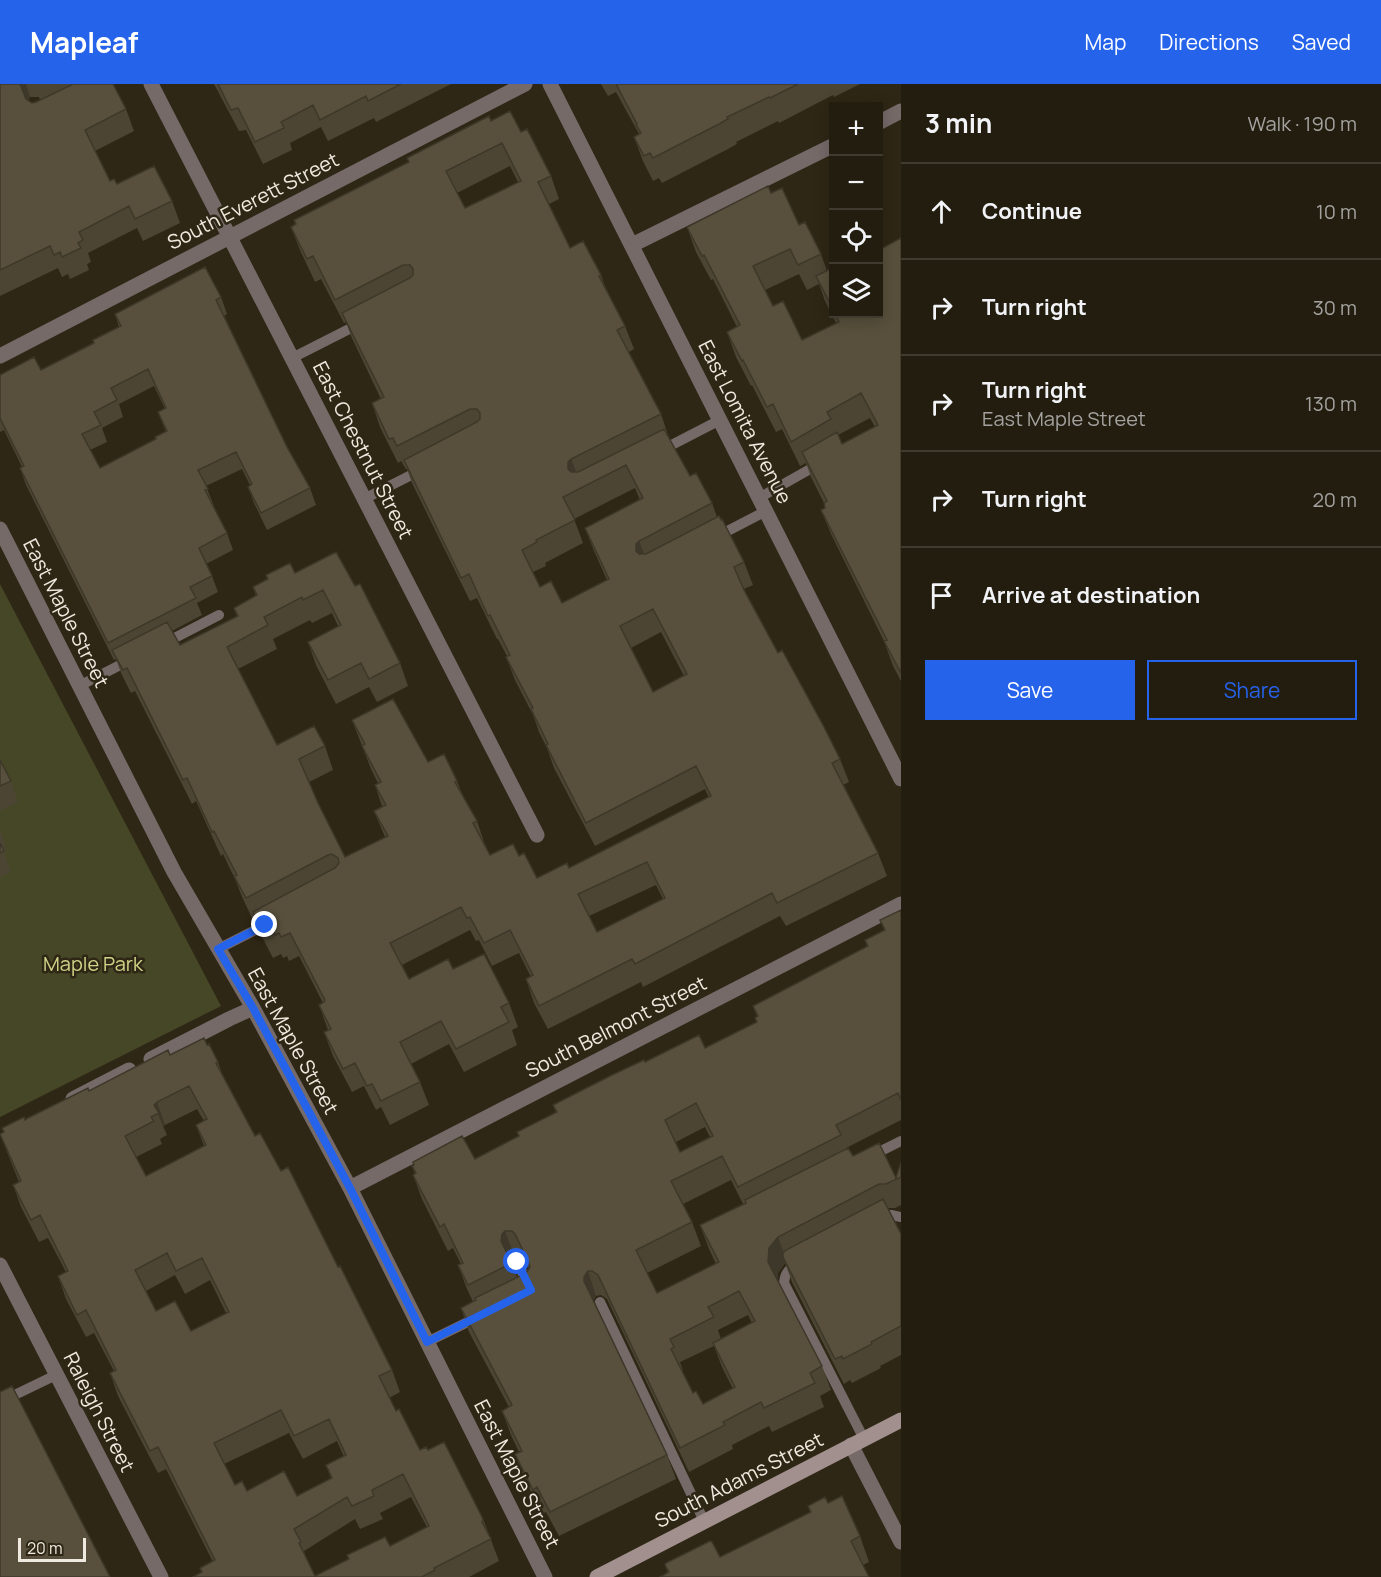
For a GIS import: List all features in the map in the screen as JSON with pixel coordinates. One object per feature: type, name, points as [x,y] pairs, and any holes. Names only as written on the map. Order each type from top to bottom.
[{"type":"street","name":"East Chestnut Street","points":[[151,84],[537,835]]},
{"type":"street","name":"South Everett Street","points":[[0,356],[525,84]]},
{"type":"street","name":"East Lomita Avenue","points":[[550,84],[901,779]]},
{"type":"street","points":[[883,121],[901,111]]},
{"type":"street","points":[[632,245],[829,147]]},
{"type":"street","name":"East Maple Street","points":[[0,529],[174,872],[253,1008],[350,1188],[545,1577]]},
{"type":"street","name":"South Belmont Street","points":[[350,1188],[901,904]]},
{"type":"street","points":[[62,1104],[253,1008]]},
{"type":"street","name":"Raleigh Street","points":[[0,1265],[161,1577]]},
{"type":"street","name":"South Adams Street","points":[[597,1577],[901,1420]]},
{"type":"street","points":[[858,1442],[901,1542]]},
{"type":"lane","points":[[292,358],[376,315]]},
{"type":"lane","points":[[653,454],[720,420]]},
{"type":"lane","points":[[711,544],[765,509],[830,458]]},
{"type":"lane","points":[[364,499],[432,464]]},
{"type":"lane","points":[[157,646],[219,615]]},
{"type":"lane","points":[[79,686],[136,657]]},
{"type":"lane","points":[[218,949],[284,915]]},
{"type":"lane","points":[[860,1162],[901,1141]]},
{"type":"lane","points":[[871,1225],[891,1215],[901,1217]]},
{"type":"lane","points":[[810,1257],[790,1268],[785,1274],[784,1283],[858,1442]]},
{"type":"lane","points":[[517,1262],[531,1290],[521,1295]]},
{"type":"lane","points":[[600,1302],[705,1521]]},
{"type":"lane","points":[[427,1342],[490,1311]]},
{"type":"lane","points":[[0,1402],[56,1375]]},
{"type":"green space","name":"Maple Park","points":[[0,584],[221,1006],[0,1117]]},
{"type":"building","points":[[0,84],[20,84],[26,99],[32,103],[73,84],[113,84],[126,109],[85,130],[110,181],[114,179],[117,184],[154,166],[172,201],[135,219],[129,206],[79,232],[83,240],[78,243],[81,248],[62,257],[60,252],[54,255],[50,246],[0,270]]},
{"type":"building","points":[[218,84],[401,84],[368,101],[366,96],[320,120],[313,105],[281,122],[284,128],[255,142],[238,108],[231,110]]},
{"type":"building","points":[[616,84],[798,84],[727,117],[728,119],[719,124],[653,158],[650,153],[644,156],[634,137],[641,133]]},
{"type":"building","points":[[510,111],[521,132],[527,129],[551,176],[538,182],[570,248],[583,241],[625,326],[617,330],[661,414],[571,459],[568,462],[568,469],[571,472],[578,472],[664,429],[690,476],[696,473],[712,503],[639,541],[636,544],[636,551],[639,554],[646,554],[719,516],[722,519],[744,562],[734,567],[744,590],[778,653],[782,650],[824,727],[840,759],[832,763],[878,853],[777,903],[772,893],[635,964],[632,959],[539,1006],[526,979],[533,975],[510,930],[484,943],[470,917],[467,918],[461,907],[390,943],[409,979],[448,959],[453,969],[484,954],[509,1003],[501,1007],[509,1022],[456,1049],[441,1021],[400,1042],[420,1082],[381,1101],[372,1084],[367,1086],[355,1063],[343,1069],[324,1032],[331,1029],[319,1005],[325,1000],[290,933],[281,937],[279,933],[275,935],[273,931],[264,935],[253,912],[335,868],[339,863],[338,858],[332,854],[328,855],[246,898],[234,876],[237,875],[214,831],[212,832],[187,778],[183,780],[127,668],[123,670],[112,650],[167,622],[180,645],[238,616],[234,608],[257,595],[253,587],[268,579],[266,575],[290,563],[295,573],[336,552],[355,586],[360,584],[400,663],[369,679],[361,663],[328,680],[308,642],[341,625],[323,590],[303,600],[302,597],[264,617],[268,625],[227,647],[277,745],[314,726],[325,746],[299,759],[345,857],[388,836],[374,811],[386,805],[375,785],[381,782],[362,746],[365,744],[352,720],[393,699],[428,762],[444,754],[457,781],[455,782],[477,821],[473,823],[490,855],[513,844],[519,856],[524,853],[537,878],[567,863],[569,868],[711,796],[696,766],[586,823],[546,745],[548,744],[531,709],[533,708],[506,657],[510,655],[490,615],[488,616],[469,574],[461,578],[404,460],[477,422],[480,419],[480,413],[477,409],[470,409],[397,446],[393,438],[389,439],[372,403],[384,397],[342,313],[410,278],[413,275],[413,269],[410,265],[403,265],[335,300],[313,256],[307,259],[291,227],[296,224],[294,220],[409,162],[407,158],[489,116],[491,121]],"holes":[[[502,143],[521,181],[465,208],[446,171]],[[626,465],[643,498],[585,528],[609,579],[562,603],[551,581],[540,587],[522,550],[537,542],[536,540],[575,520],[563,497]],[[653,609],[687,674],[653,692],[620,626]],[[647,862],[665,898],[597,932],[578,894]]]},
{"type":"building","points":[[768,186],[771,193],[782,188],[799,225],[805,222],[821,254],[798,265],[790,249],[753,266],[773,306],[783,301],[802,340],[839,322],[837,318],[883,318],[883,248],[901,238],[901,673],[884,641],[887,640],[821,510],[825,508],[824,503],[827,501],[802,452],[837,432],[842,444],[878,425],[861,393],[827,412],[831,419],[791,442],[773,404],[767,407],[727,332],[740,325],[687,227]]},
{"type":"building","points":[[205,267],[221,297],[216,300],[287,447],[310,488],[261,513],[248,487],[252,484],[236,452],[198,470],[208,489],[205,490],[227,533],[199,548],[212,576],[190,587],[196,598],[108,643],[20,468],[24,466],[0,418],[0,375],[34,357],[41,370],[94,343],[93,340],[121,326],[115,314]],"holes":[[[148,369],[166,408],[158,412],[167,431],[100,468],[82,434],[101,425],[94,412],[117,400],[111,388]]]},
{"type":"building","points":[[829,270],[829,301],[816,276]]},
{"type":"building","points":[[0,760],[11,781],[0,786]]},
{"type":"building","points":[[901,910],[901,1100],[898,1093],[836,1125],[841,1135],[738,1187],[722,1156],[671,1181],[692,1222],[636,1250],[657,1293],[719,1262],[700,1225],[848,1148],[853,1156],[879,1143],[896,1178],[901,1162],[901,1177],[886,1184],[879,1184],[778,1237],[769,1248],[768,1262],[822,1366],[810,1373],[815,1383],[764,1408],[761,1402],[723,1422],[725,1425],[680,1448],[598,1275],[588,1271],[584,1281],[667,1455],[550,1512],[537,1487],[533,1490],[515,1454],[522,1451],[502,1411],[512,1405],[461,1308],[476,1300],[475,1298],[526,1273],[530,1267],[529,1263],[515,1234],[512,1231],[505,1231],[501,1241],[512,1263],[468,1285],[458,1265],[463,1263],[444,1224],[440,1227],[413,1175],[416,1173],[412,1166],[413,1162],[462,1136],[475,1159],[519,1136],[517,1132],[557,1112],[553,1105],[612,1075],[644,1060],[645,1062],[699,1035],[705,1048],[757,1022],[755,1018],[758,1016],[753,1006],[868,946],[865,940],[885,930],[880,920]],"holes":[[[696,1103],[713,1136],[680,1152],[665,1120]],[[739,1291],[755,1321],[713,1343],[735,1387],[703,1404],[696,1391],[693,1393],[671,1349],[674,1347],[670,1339],[714,1317],[708,1307]]]},
{"type":"building","points":[[204,1038],[207,1045],[209,1044],[218,1062],[216,1063],[255,1136],[260,1133],[281,1171],[288,1167],[338,1267],[340,1266],[392,1370],[379,1376],[396,1411],[399,1409],[420,1450],[426,1447],[428,1450],[444,1442],[491,1539],[434,1568],[435,1570],[422,1577],[193,1577],[202,1572],[200,1568],[215,1560],[158,1447],[150,1451],[110,1373],[116,1370],[86,1310],[77,1315],[58,1276],[68,1271],[40,1215],[31,1220],[13,1185],[21,1181],[0,1134],[4,1132],[2,1128],[24,1117],[25,1120],[88,1088],[89,1091],[168,1050],[170,1055]],"holes":[[[189,1086],[207,1119],[196,1125],[206,1145],[146,1176],[125,1136],[154,1121],[151,1117],[159,1113],[154,1105]],[[167,1253],[176,1271],[202,1258],[229,1312],[191,1331],[175,1301],[156,1311],[135,1270]],[[281,1410],[294,1436],[329,1419],[346,1455],[326,1465],[332,1478],[297,1496],[284,1471],[247,1491],[242,1481],[235,1485],[214,1443]],[[403,1474],[429,1526],[390,1546],[385,1537],[347,1555],[349,1559],[315,1576],[294,1529],[347,1497],[352,1506],[374,1496],[372,1490]]]},
{"type":"building","points":[[883,1199],[901,1234],[901,1326],[843,1359],[842,1356],[835,1359],[783,1253]]},
{"type":"building","points":[[12,1386],[110,1577],[0,1577],[0,1392]]},
{"type":"building","points":[[842,1496],[860,1536],[851,1541],[869,1577],[660,1577],[669,1572],[666,1563],[710,1541],[720,1557],[811,1512],[808,1506],[825,1497],[828,1503]]},
{"type":"route","points":[[265,925],[218,949],[253,1008],[350,1188],[427,1342],[531,1290],[517,1262]]}]
